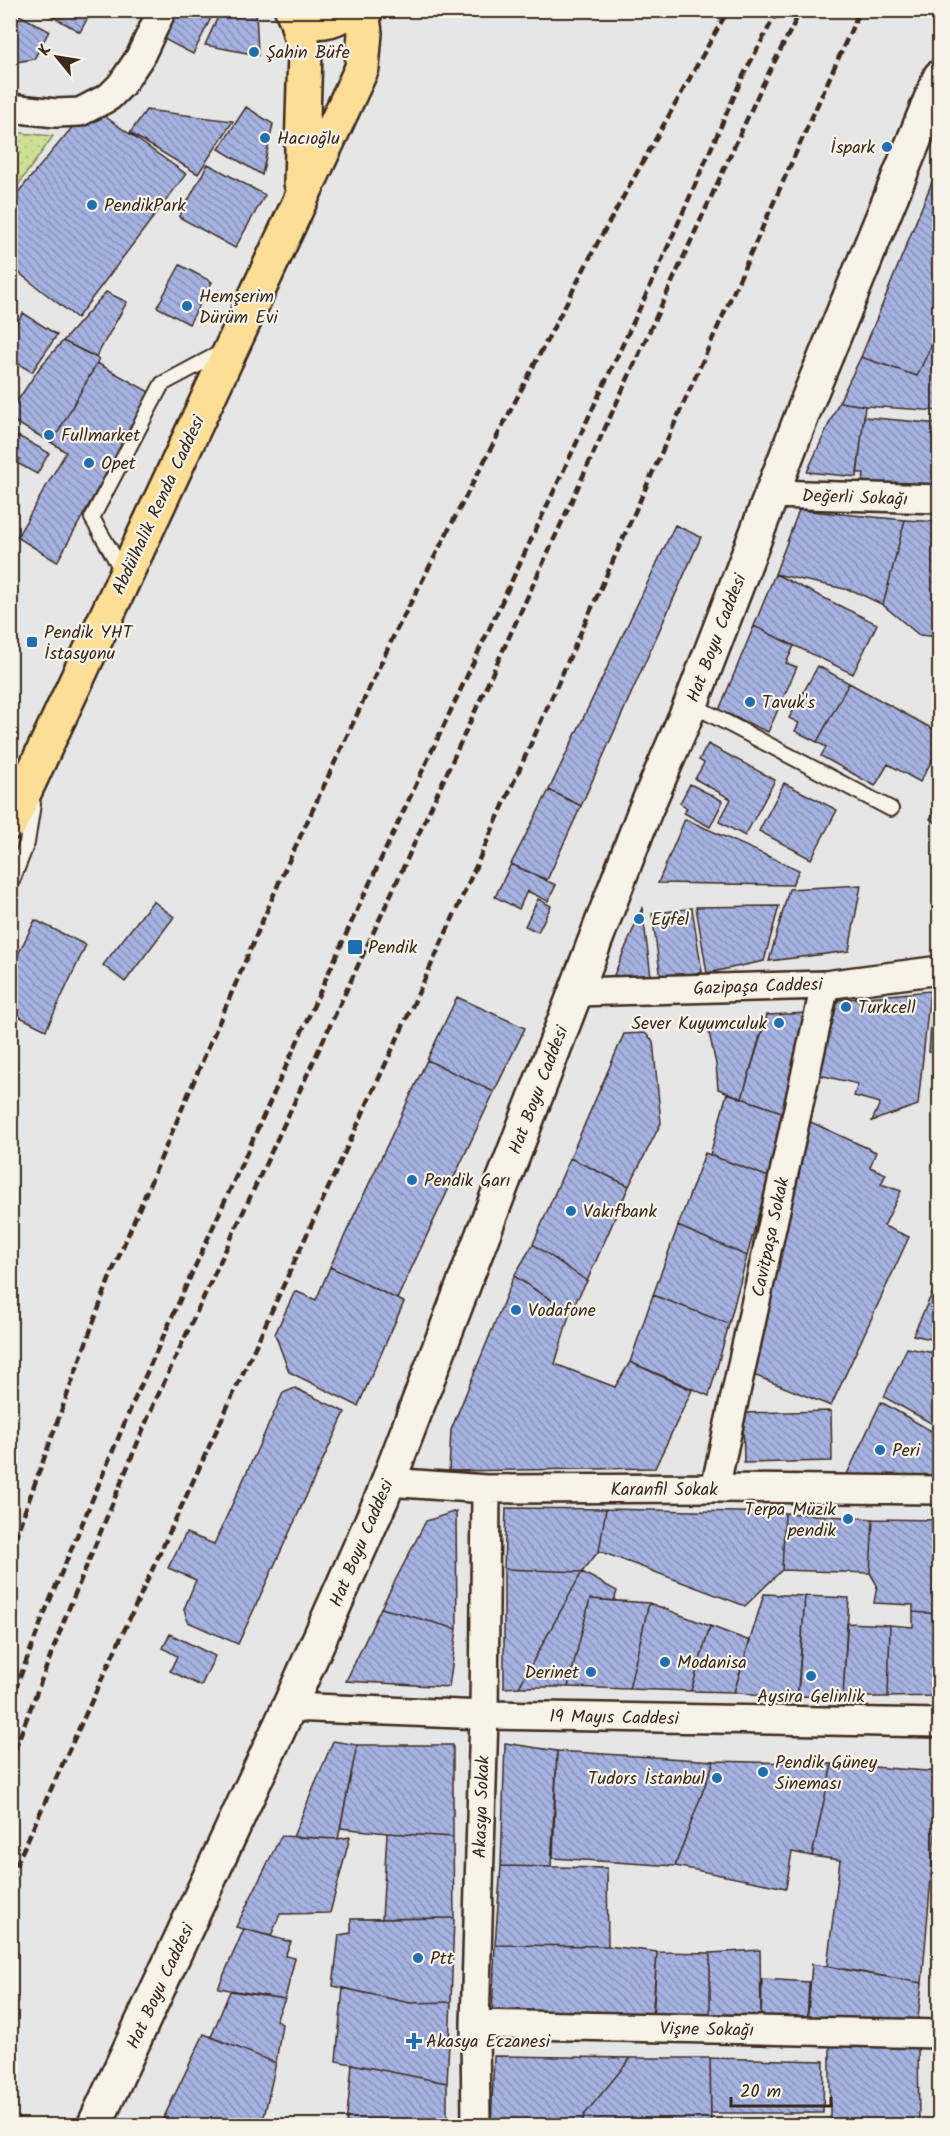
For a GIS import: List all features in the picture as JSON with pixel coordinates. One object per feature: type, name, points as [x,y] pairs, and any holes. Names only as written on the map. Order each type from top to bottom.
[{"type":"main road","points":[[294,15],[319,23],[335,21],[350,10]]},
{"type":"main road","name":"Abdülhalik Renda Caddesi","points":[[13,810],[362,68],[365,33],[362,10]]},
{"type":"main road","name":"Abdülhalik Renda Caddesi","points":[[292,217],[303,178],[305,52],[294,15]]},
{"type":"street","points":[[10,108],[56,113],[80,112],[109,97],[121,85],[140,57],[162,10]]},
{"type":"street","name":"Hat Boyu Caddesi","points":[[94,2126],[289,1707],[388,1482],[644,813],[691,704],[771,494],[939,77]]},
{"type":"street","name":"Değerli Sokağı","points":[[771,494],[939,499]]},
{"type":"street","name":"Gazipaşa Caddesi","points":[[575,992],[825,985],[939,970]]},
{"type":"street","name":"Cavitpaşa Sokak","points":[[716,1488],[825,985]]},
{"type":"street","name":"Karanfil Sokak","points":[[388,1482],[486,1490],[716,1488],[939,1491]]},
{"type":"street","name":"Akasya Sokak","points":[[476,2126],[475,2024],[486,1490]]},
{"type":"street","name":"19 Mayıs Caddesi","points":[[289,1707],[483,1715],[939,1724]]},
{"type":"street","name":"Vişne Sokağı","points":[[475,2024],[939,2034]]},
{"type":"lane","points":[[125,576],[92,518],[162,384],[232,346]]},
{"type":"lane","points":[[691,704],[891,809]]},
{"type":"lane","name":"Abdülhalik Renda Caddesi","points":[[10,886],[27,843],[33,804],[13,810]]},
{"type":"green space","points":[[10,132],[53,136],[11,195]]},
{"type":"building","points":[[10,10],[49,31],[34,59],[10,63]]},
{"type":"building","points":[[41,10],[92,10],[80,32]]},
{"type":"building","points":[[171,10],[215,10],[193,54],[158,36]]},
{"type":"building","points":[[221,10],[256,10],[258,55],[205,45]]},
{"type":"building","points":[[246,107],[273,124],[262,175],[219,149]]},
{"type":"building","points":[[146,110],[233,121],[198,174],[130,133]]},
{"type":"building","points":[[100,113],[186,174],[77,318],[10,266],[10,202],[74,125]]},
{"type":"building","points":[[208,164],[265,195],[235,248],[179,217]]},
{"type":"building","points":[[932,182],[940,184],[940,343],[934,340],[917,376],[861,357]]},
{"type":"building","points":[[180,265],[212,282],[189,324],[157,307]]},
{"type":"building","points":[[106,292],[127,302],[96,357],[63,341]]},
{"type":"building","points":[[23,313],[57,335],[32,372],[10,359],[10,333]]},
{"type":"building","points":[[934,340],[940,343],[940,411],[839,402],[861,357],[917,376]]},
{"type":"building","points":[[63,341],[99,359],[52,443],[10,419],[10,412],[40,367]]},
{"type":"building","points":[[97,363],[151,393],[57,562],[17,537],[66,452],[52,443]]},
{"type":"building","points":[[839,402],[865,406],[857,477],[807,472]]},
{"type":"building","points":[[864,417],[940,424],[940,484],[863,482],[864,473],[857,473]]},
{"type":"building","points":[[18,436],[49,453],[37,474],[17,463],[20,459],[10,454],[10,449]]},
{"type":"building","points":[[799,510],[905,520],[883,605],[854,591],[775,574]]},
{"type":"building","points":[[905,520],[940,522],[940,637],[919,635],[883,605]]},
{"type":"building","points":[[675,525],[701,537],[581,806],[549,790]]},
{"type":"building","points":[[775,574],[877,624],[853,674],[754,626]]},
{"type":"building","points":[[754,626],[794,646],[786,663],[797,667],[768,732],[719,710]]},
{"type":"building","points":[[818,666],[849,683],[817,742],[795,731],[799,723],[789,718]]},
{"type":"building","points":[[849,683],[940,733],[940,746],[920,782],[888,764],[875,786],[821,756],[826,747],[817,742]]},
{"type":"building","points":[[708,744],[775,780],[745,836],[719,822],[731,799],[695,779],[704,763],[699,760]]},
{"type":"building","points":[[784,783],[837,810],[811,859],[759,831]]},
{"type":"building","points":[[690,784],[723,801],[710,827],[684,813],[687,808],[680,803]]},
{"type":"building","points":[[549,790],[581,806],[547,880],[511,864]]},
{"type":"building","points":[[940,802],[940,826],[930,819]]},
{"type":"building","points":[[685,819],[799,870],[792,885],[658,883]]},
{"type":"building","points":[[511,864],[556,885],[548,901],[527,891],[519,909],[495,897]]},
{"type":"building","points":[[861,885],[849,951],[769,961],[789,889]]},
{"type":"building","points":[[538,899],[551,906],[538,932],[525,926]]},
{"type":"building","points":[[153,901],[174,917],[125,982],[103,965]]},
{"type":"building","points":[[779,906],[764,961],[707,973],[696,907]]},
{"type":"building","points":[[642,908],[651,976],[612,980]]},
{"type":"building","points":[[692,908],[702,972],[661,979],[652,914]]},
{"type":"building","points":[[35,920],[86,945],[46,1030],[10,1012],[10,971]]},
{"type":"building","points":[[930,991],[918,1105],[872,1121],[880,1103],[854,1096],[858,1084],[819,1075],[838,1000]]},
{"type":"building","points":[[457,997],[525,1028],[494,1092],[427,1060]]},
{"type":"building","points":[[940,1009],[940,1053],[929,1052],[932,1010]]},
{"type":"building","points":[[807,1013],[784,1113],[742,1098],[767,1015]]},
{"type":"building","points":[[763,1026],[742,1098],[718,1089],[716,1064],[708,1028]]},
{"type":"building","points":[[645,1033],[653,1041],[661,1123],[629,1186],[570,1158],[624,1034]]},
{"type":"building","name":"Pendik Garı","points":[[427,1060],[494,1092],[397,1299],[330,1267]]},
{"type":"building","points":[[727,1093],[784,1113],[769,1177],[710,1155]]},
{"type":"building","points":[[802,1118],[876,1152],[870,1167],[886,1174],[881,1184],[901,1191],[884,1226],[909,1237],[831,1406],[744,1371]]},
{"type":"building","points":[[705,1153],[769,1177],[747,1256],[678,1226]]},
{"type":"building","points":[[570,1158],[629,1186],[587,1281],[533,1244]]},
{"type":"building","points":[[678,1226],[747,1256],[729,1324],[653,1295]]},
{"type":"building","points":[[533,1244],[587,1281],[570,1312],[514,1276]]},
{"type":"building","points":[[330,1267],[404,1302],[358,1406],[289,1372],[275,1334],[295,1291],[316,1300]]},
{"type":"building","points":[[514,1276],[570,1312],[555,1364],[615,1387],[630,1362],[692,1390],[655,1468],[449,1471],[451,1430]]},
{"type":"building","points":[[940,1276],[940,1341],[913,1335]]},
{"type":"building","points":[[653,1295],[729,1324],[709,1396],[630,1362]]},
{"type":"building","points":[[907,1348],[940,1354],[940,1428],[884,1397]]},
{"type":"building","points":[[295,1388],[345,1412],[238,1644],[188,1622],[184,1609],[196,1580],[168,1568],[186,1533],[214,1544],[283,1393]]},
{"type":"building","points":[[881,1402],[940,1436],[940,1488],[840,1489]]},
{"type":"building","points":[[831,1411],[832,1461],[744,1463],[743,1413]]},
{"type":"building","points":[[506,1508],[606,1509],[599,1551],[582,1572],[504,1569]]},
{"type":"building","points":[[606,1509],[785,1513],[782,1570],[745,1606],[599,1551]]},
{"type":"building","points":[[456,1511],[457,1629],[381,1608],[426,1521]]},
{"type":"building","points":[[785,1513],[873,1519],[870,1573],[782,1570]]},
{"type":"building","points":[[873,1519],[940,1520],[940,1614],[913,1612],[913,1605],[874,1603],[877,1585],[870,1573]]},
{"type":"building","points":[[504,1569],[582,1572],[519,1687],[504,1688]]},
{"type":"building","points":[[582,1572],[617,1591],[614,1601],[590,1599],[568,1687],[519,1687]]},
{"type":"building","points":[[764,1594],[805,1596],[797,1702],[734,1692]]},
{"type":"building","points":[[805,1596],[849,1598],[843,1697],[798,1696]]},
{"type":"building","points":[[590,1599],[649,1603],[629,1689],[568,1687]]},
{"type":"building","points":[[649,1603],[710,1626],[691,1691],[629,1689]]},
{"type":"building","points":[[381,1608],[457,1629],[449,1687],[346,1681]]},
{"type":"building","points":[[913,1612],[940,1614],[940,1696],[888,1697],[890,1625],[913,1627]]},
{"type":"building","points":[[847,1623],[890,1625],[888,1697],[843,1697]]},
{"type":"building","points":[[710,1626],[750,1641],[734,1692],[691,1691]]},
{"type":"building","points":[[170,1634],[215,1656],[201,1686],[170,1671],[177,1656],[163,1648]]},
{"type":"building","points":[[333,1741],[357,1745],[338,1839],[293,1837]]},
{"type":"building","points":[[505,1743],[557,1751],[551,1867],[501,1866]]},
{"type":"building","points":[[357,1745],[453,1745],[453,1837],[340,1828]]},
{"type":"building","points":[[557,1751],[714,1761],[675,1866],[553,1858]]},
{"type":"building","points":[[714,1761],[832,1764],[812,1856],[792,1852],[786,1888],[675,1866]]},
{"type":"building","points":[[832,1764],[940,1772],[922,1983],[827,1966],[840,1860],[812,1856]]},
{"type":"building","points":[[387,1833],[453,1837],[454,1918],[382,1919]]},
{"type":"building","points":[[281,1836],[338,1839],[350,1837],[330,1913],[280,1914],[271,1936],[236,1927]]},
{"type":"building","points":[[501,1866],[607,1868],[608,1946],[495,1945]]},
{"type":"building","points":[[454,1918],[451,2002],[410,2003],[333,1986],[339,1935],[351,1933],[351,1919]]},
{"type":"building","points":[[244,1929],[291,1942],[285,1956],[295,1958],[285,1999],[218,1988]]},
{"type":"building","points":[[495,1945],[608,1946],[657,1952],[652,2021],[492,2017]]},
{"type":"building","points":[[760,1950],[761,2019],[710,2020],[710,1953]]},
{"type":"building","points":[[657,1952],[710,1953],[710,2020],[653,2019]]},
{"type":"building","points":[[812,1964],[922,1983],[917,2027],[807,2025]]},
{"type":"building","points":[[762,1979],[809,1982],[807,2025],[761,2028]]},
{"type":"building","points":[[343,1988],[410,2003],[451,2002],[447,2083],[336,2061]]},
{"type":"building","points":[[230,1991],[285,1999],[276,2020],[282,2024],[276,2063],[211,2037]]},
{"type":"building","points":[[204,2034],[276,2063],[262,2126],[182,2126],[164,2117]]},
{"type":"building","points":[[830,2037],[918,2041],[919,2126],[830,2125]]},
{"type":"building","points":[[494,2056],[631,2058],[584,2115],[582,2126],[491,2126]]},
{"type":"building","points":[[631,2058],[710,2058],[711,2126],[582,2126],[584,2115]]},
{"type":"building","points":[[710,2058],[824,2061],[823,2113],[711,2113]]},
{"type":"building","points":[[352,2064],[447,2083],[447,2126],[346,2126]]},
{"type":"building","points":[[164,2117],[182,2126],[160,2126]]},
{"type":"railway","points":[[10,1552],[110,1277],[280,880],[395,633],[598,242],[728,10]]},
{"type":"railway","points":[[10,1703],[47,1607],[133,1403],[358,908],[654,278],[743,76],[778,10]]},
{"type":"railway","points":[[10,1762],[67,1613],[152,1408],[763,84],[801,10]]},
{"type":"railway","points":[[10,1878],[446,933],[860,10]]},
{"type":"place","name":"Şahin Büfe","points":[[254,52]]},
{"type":"place","name":"Hacıoğlu","points":[[265,138]]},
{"type":"place","name":"İspark","points":[[887,147]]},
{"type":"place","name":"PendikPark","points":[[92,205]]},
{"type":"place","name":"Hemşerim Dürüm Evi","points":[[187,306]]},
{"type":"place","name":"Fullmarket","points":[[49,435]]},
{"type":"place","name":"Opet","points":[[89,463]]},
{"type":"place","name":"Pendik YHT İstasyonu","points":[[32,642]]},
{"type":"place","name":"Tavuk's","points":[[750,702]]},
{"type":"place","name":"Eyfel","points":[[639,919]]},
{"type":"place","name":"Pendik","points":[[355,947]]},
{"type":"place","name":"Turkcell","points":[[846,1007]]},
{"type":"place","name":"Sever Kuyumculuk","points":[[779,1023]]},
{"type":"place","name":"Pendik Garı","points":[[412,1180]]},
{"type":"place","name":"Vakıfbank","points":[[571,1211]]},
{"type":"place","name":"Vodafone","points":[[516,1310]]},
{"type":"place","name":"Peri","points":[[880,1450]]},
{"type":"place","name":"Terpa Müzik pendik","points":[[848,1519]]},
{"type":"place","name":"Modanisa","points":[[665,1662]]},
{"type":"place","name":"Derinet","points":[[591,1672]]},
{"type":"place","name":"Aysira Gelinlik","points":[[811,1676]]},
{"type":"place","name":"Pendik Güney Sineması","points":[[763,1772]]},
{"type":"place","name":"Tudors İstanbul","points":[[717,1778]]},
{"type":"place","name":"Ptt","points":[[418,1958]]},
{"type":"place","name":"Akasya Eczanesi","points":[[414,2041]]}]
